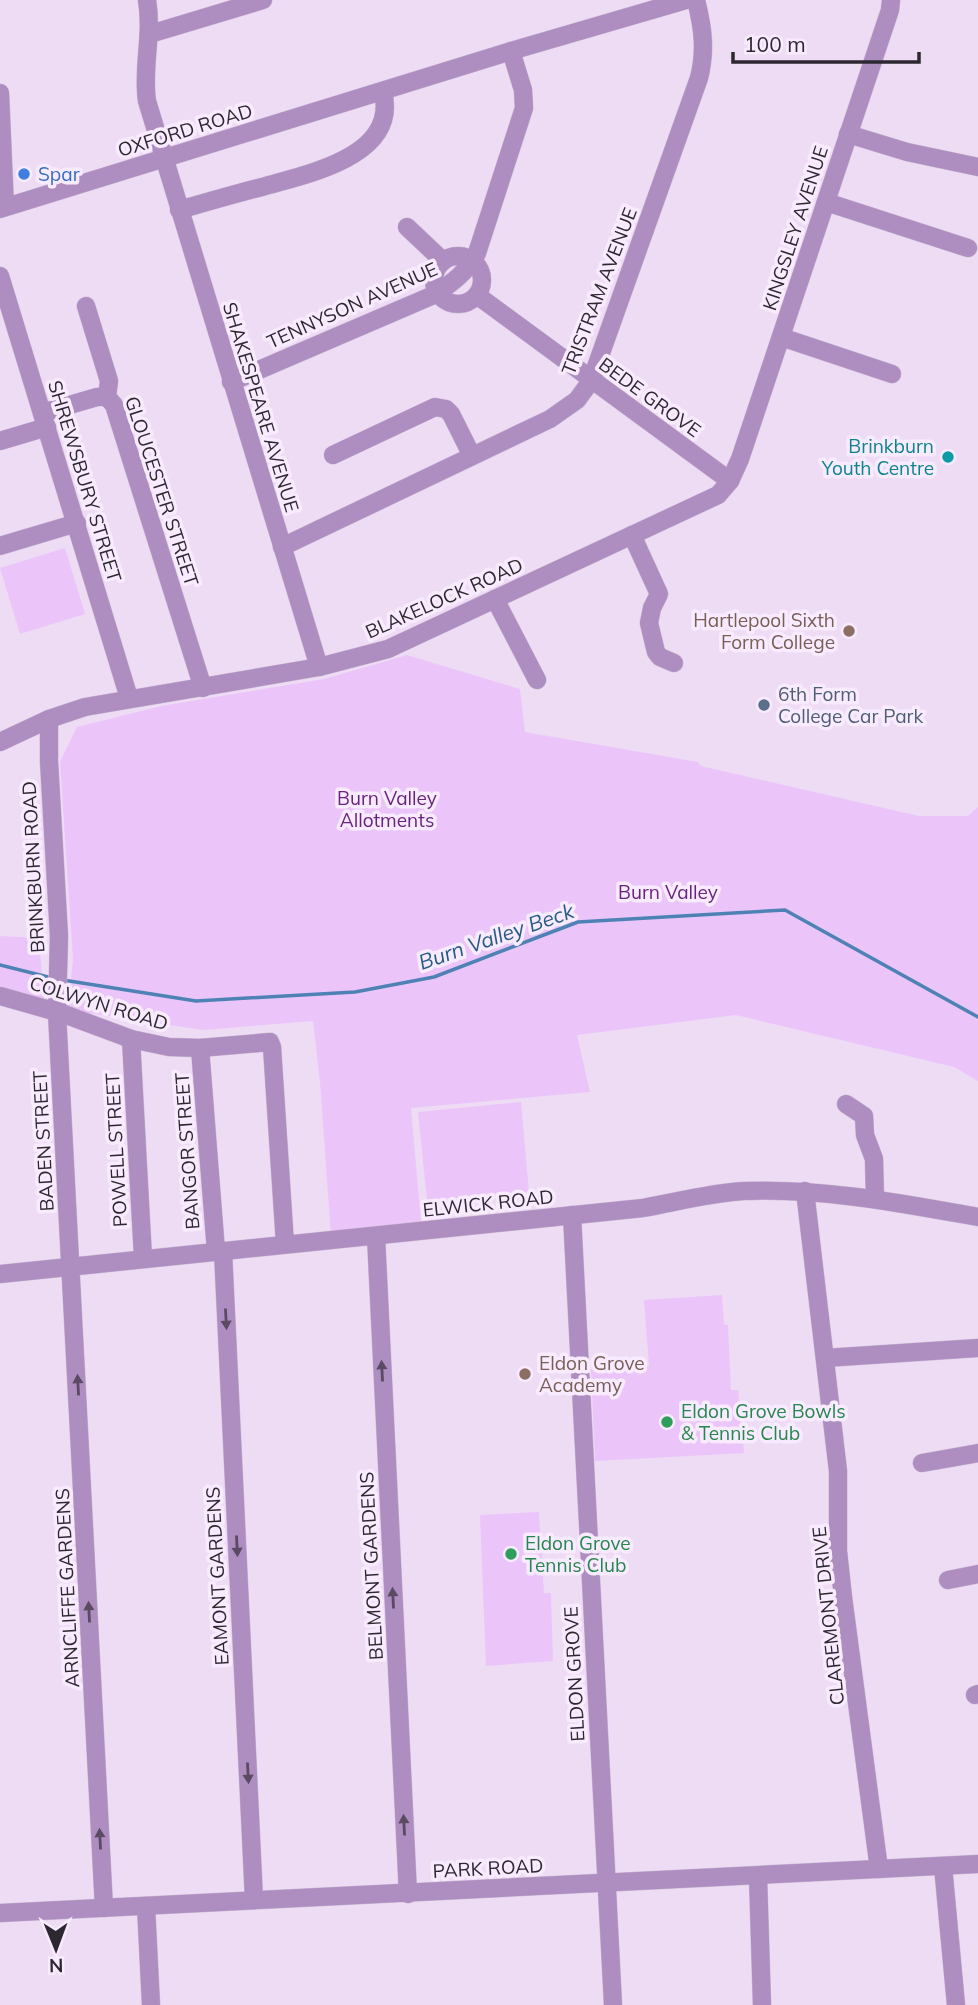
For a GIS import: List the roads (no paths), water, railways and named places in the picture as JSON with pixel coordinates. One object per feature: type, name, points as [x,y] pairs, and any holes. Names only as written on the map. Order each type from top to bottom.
[{"type":"street","name":"SHAKESPEARE AVENUE","points":[[147,0],[150,34],[146,101],[319,667]]},
{"type":"street","points":[[150,34],[263,0]]},
{"type":"street","name":"OXFORD ROAD","points":[[3,208],[511,51],[686,0]]},
{"type":"street","name":"TRISTRAM AVENUE","points":[[282,548],[550,419],[577,400],[591,381],[699,78],[704,58],[704,33],[696,0]]},
{"type":"street","name":"KINGSLEY AVENUE","points":[[740,460],[893,3]]},
{"type":"street","name":"TENNYSON AVENUE","points":[[231,382],[436,293],[457,279],[473,261],[524,108],[523,90],[511,51]]},
{"type":"street","points":[[179,210],[328,168],[351,156],[369,141],[380,126],[386,105],[383,92]]},
{"type":"street","points":[[0,93],[3,208]]},
{"type":"street","points":[[848,134],[906,152],[978,167]]},
{"type":"street","points":[[826,202],[968,249]]},
{"type":"street","points":[[407,227],[443,261]]},
{"type":"street","points":[[460,256],[473,261],[483,277],[478,296],[467,303],[459,304],[446,301],[436,293],[433,281],[436,270],[443,261],[460,256]]},
{"type":"street","name":"SHREWSBURY STREET","points":[[0,276],[129,698]]},
{"type":"street","name":"BEDE GROVE","points":[[478,296],[730,481]]},
{"type":"street","name":"GLOUCESTER STREET","points":[[86,306],[109,380],[107,397],[114,405],[203,688]]},
{"type":"street","points":[[781,337],[892,374]]},
{"type":"street","points":[[0,441],[97,397],[107,397]]},
{"type":"street","points":[[333,455],[435,407],[451,414],[472,456]]},
{"type":"street","name":"BLAKELOCK ROAD","points":[[0,742],[49,719],[85,708],[129,698],[319,667],[388,649],[718,495],[730,481],[740,460]]},
{"type":"street","points":[[0,546],[76,523]]},
{"type":"street","points":[[632,535],[659,594],[649,616],[656,652],[660,657],[674,663]]},
{"type":"street","points":[[495,599],[537,680]]},
{"type":"street","name":"BRINKBURN ROAD","points":[[49,719],[59,964],[57,1013]]},
{"type":"street","name":"COLWYN ROAD","points":[[0,996],[131,1039],[169,1047],[200,1048],[270,1042],[285,1244]]},
{"type":"street","name":"BADEN STREET","points":[[57,1013],[72,1267]]},
{"type":"street","name":"POWELL STREET","points":[[131,1039],[143,1258]]},
{"type":"street","name":"BANGOR STREET","points":[[200,1048],[219,1251]]},
{"type":"street","points":[[846,1104],[870,1114],[865,1135],[874,1159],[875,1199]]},
{"type":"street","name":"ELWICK ROAD","points":[[0,1274],[643,1208],[740,1191],[806,1191],[875,1199],[978,1217]]},
{"type":"street","name":"CLAREMONT DRIVE","points":[[806,1191],[838,1471],[838,1551],[879,1869]]},
{"type":"street","name":"ELDON GROVE","points":[[572,1215],[613,2005]]},
{"type":"street","name":"BELMONT GARDENS","points":[[376,1236],[408,1894]]},
{"type":"street","name":"EAMONT GARDENS","points":[[219,1251],[254,1900]]},
{"type":"street","name":"ARNCLIFFE GARDENS","points":[[72,1267],[104,1908]]},
{"type":"street","points":[[825,1358],[978,1348]]},
{"type":"street","points":[[922,1463],[978,1453]]},
{"type":"street","points":[[948,1580],[978,1574]]},
{"type":"street","name":"PARK ROAD","points":[[0,1913],[978,1864]]},
{"type":"street","points":[[943,1866],[956,2005]]},
{"type":"street","points":[[758,1876],[762,2005]]},
{"type":"street","points":[[146,1906],[151,2005]]},
{"type":"waterway","name":"Burn Valley Beck","points":[[63,980],[196,1001],[355,992],[434,977],[578,922],[785,910],[978,1017]]},
{"type":"waterway","name":"Burn Valley Beck","points":[[0,965],[52,978]]},
{"type":"place","name":"Spar","points":[[24,174]]},
{"type":"place","name":"Brinkburn Youth Centre","points":[[948,457]]},
{"type":"place","name":"Hartlepool Sixth Form College","points":[[849,631]]},
{"type":"place","name":"6th Form College Car Park","points":[[764,705]]},
{"type":"place","name":"Eldon Grove Academy","points":[[525,1374]]},
{"type":"place","name":"Eldon Grove Bowls & Tennis Club","points":[[667,1422]]},
{"type":"place","name":"Eldon Grove Tennis Club","points":[[511,1554]]},
{"type":"park label","name":"Burn Valley Allotments","points":[[387,809]]},
{"type":"park label","name":"Burn Valley","points":[[668,892]]}]
